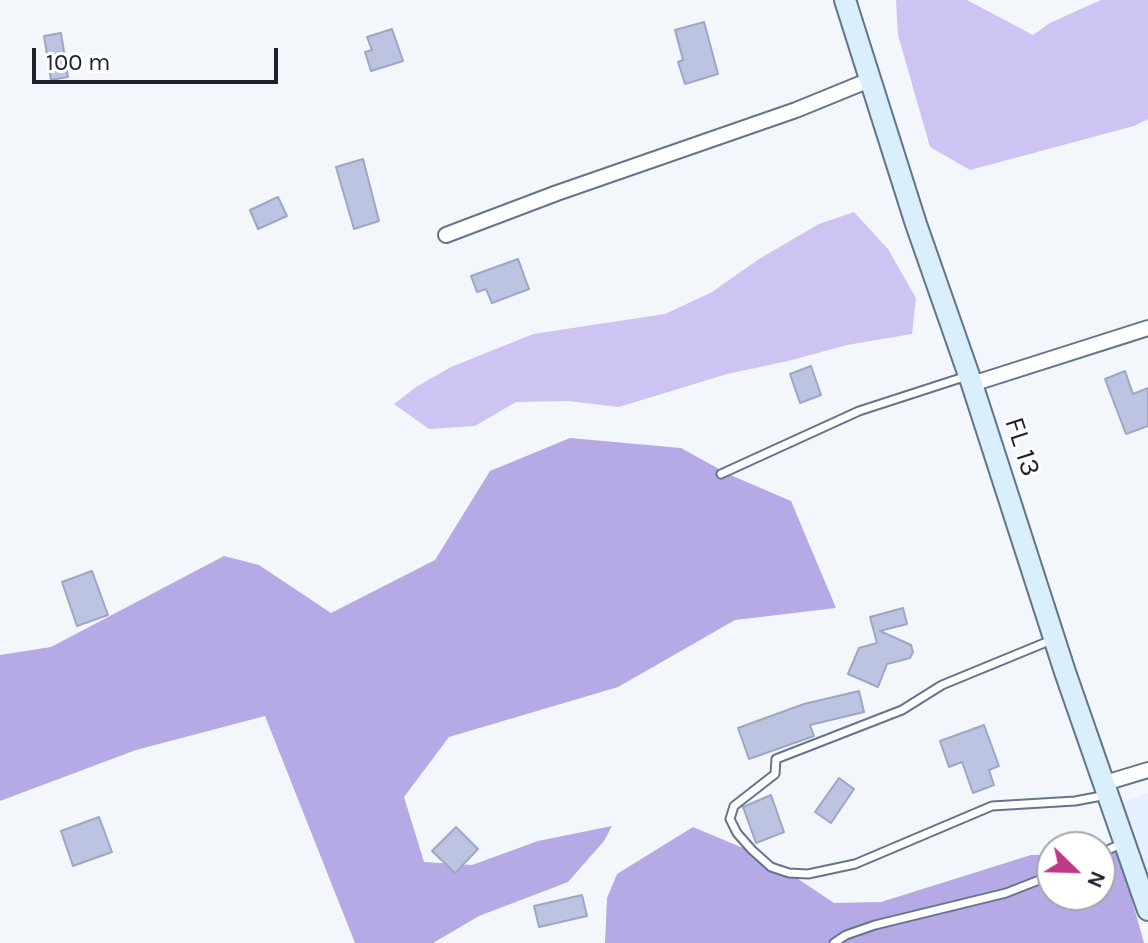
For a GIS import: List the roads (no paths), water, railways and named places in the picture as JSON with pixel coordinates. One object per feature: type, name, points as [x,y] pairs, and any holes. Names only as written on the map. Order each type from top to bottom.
[{"type":"main road","name":"FL 13","points":[[845,0],[1054,639],[1148,910]]},
{"type":"street","points":[[446,235],[796,110],[872,79]]},
{"type":"street","points":[[971,380],[1148,328]]},
{"type":"street","points":[[1107,789],[1148,770]]},
{"type":"lane","points":[[721,474],[859,411],[971,380]]},
{"type":"lane","points":[[1054,639],[942,685],[902,710],[776,759],[775,774],[734,806],[730,819],[737,833],[771,867],[789,873],[808,874],[855,864],[992,806],[1075,801],[1107,789]]},
{"type":"lane","points":[[1116,846],[1125,842]]},
{"type":"lane","points":[[834,943],[846,935],[875,925],[1006,893],[1036,881]]}]
